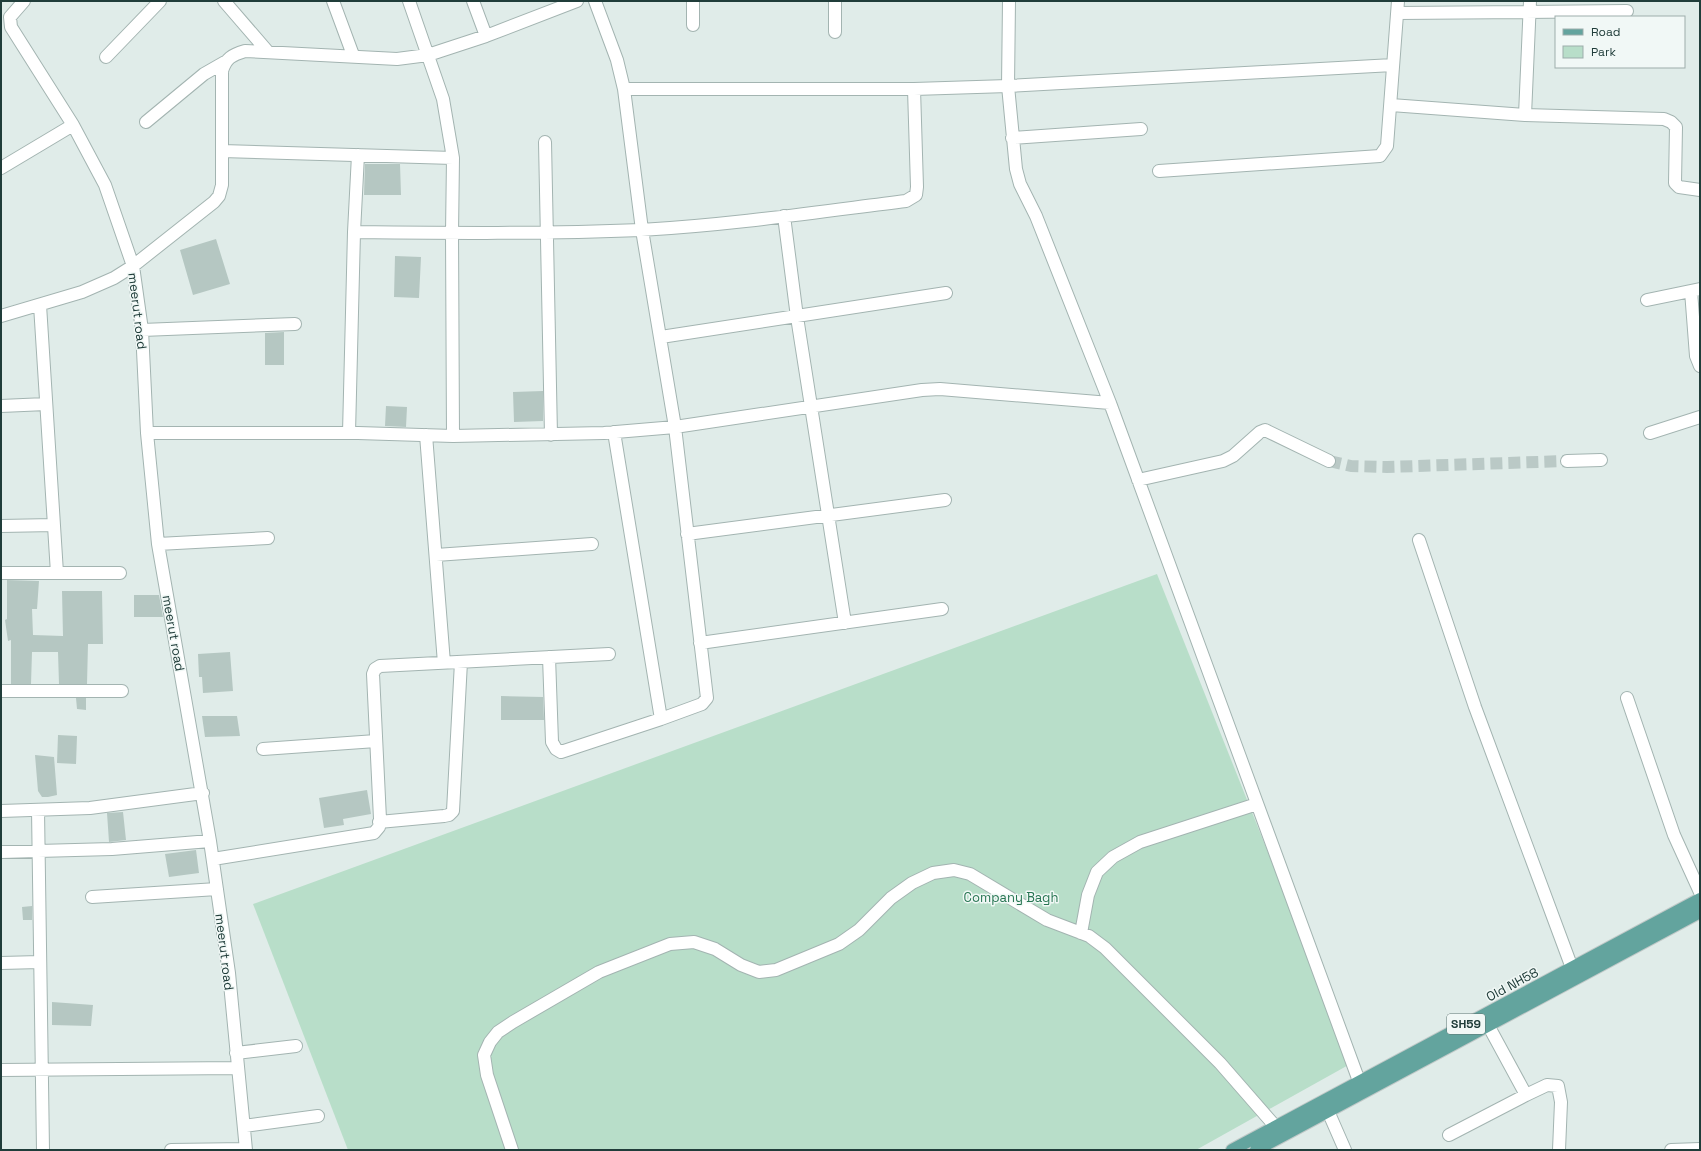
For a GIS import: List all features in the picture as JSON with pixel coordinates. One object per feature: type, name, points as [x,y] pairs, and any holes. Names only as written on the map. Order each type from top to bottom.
[{"type":"main road","name":"Old NH58","points":[[1232,1150],[1275,1126],[1325,1105],[1471,1028],[1572,968],[1700,899]]},
{"type":"main road","name":"Old NH58","points":[[1256,1150],[1359,1081],[1471,1028],[1488,1024],[1700,912]]},
{"type":"street","name":"meerut road","points":[[24,1],[10,17],[11,27],[74,125],[105,185],[133,266],[142,330],[147,433],[158,544],[203,793],[218,889],[246,1150]]},
{"type":"street","points":[[106,57],[160,1]]},
{"type":"street","points":[[224,1],[268,52]]},
{"type":"street","points":[[332,1],[353,56]]},
{"type":"street","points":[[409,1],[443,99],[453,158],[452,234],[454,436]]},
{"type":"street","points":[[473,1],[486,36]]},
{"type":"street","points":[[146,122],[204,74],[225,62],[232,55],[245,52],[268,52],[397,58],[428,55],[486,36],[577,1]]},
{"type":"street","points":[[549,657],[552,742],[556,749],[561,752],[661,719],[706,701],[707,692],[675,427],[642,230],[624,88],[617,60],[595,1]]},
{"type":"street","points":[[693,1],[693,25]]},
{"type":"street","points":[[835,1],[835,32]]},
{"type":"street","points":[[1009,1],[1008,86],[1012,138],[1016,169],[1020,184],[1036,216],[1110,403],[1359,1081]]},
{"type":"street","points":[[1525,115],[1529,6]]},
{"type":"street","points":[[1159,171],[1380,156],[1387,146],[1397,7],[1529,6],[1627,11]]},
{"type":"street","points":[[1,316],[82,292],[114,278],[133,266],[214,202],[219,196],[222,184],[221,79],[225,62]]},
{"type":"street","points":[[624,88],[914,89],[1008,86],[1393,65]]},
{"type":"street","points":[[354,232],[452,234],[642,230],[784,216],[912,199],[916,195],[917,187],[914,89]]},
{"type":"street","points":[[1391,105],[1525,115],[1664,119],[1671,122],[1676,127],[1675,183],[1679,187],[1700,190]]},
{"type":"street","points":[[1,168],[74,125]]},
{"type":"street","points":[[1012,138],[1141,129]]},
{"type":"street","points":[[545,142],[551,435]]},
{"type":"street","points":[[222,151],[453,158]]},
{"type":"street","points":[[349,433],[354,232],[358,155]]},
{"type":"street","points":[[784,216],[797,317],[845,623]]},
{"type":"street","points":[[1647,300],[1695,290],[1696,356],[1700,366]]},
{"type":"street","points":[[661,337],[946,293]]},
{"type":"street","points":[[40,305],[57,574]]},
{"type":"street","points":[[142,330],[295,324]]},
{"type":"street","points":[[147,433],[349,433],[454,436],[551,435],[614,432],[675,427],[922,390],[940,389],[1110,403]]},
{"type":"street","points":[[1,406],[46,404]]},
{"type":"street","points":[[1650,432],[1700,417]]},
{"type":"street","points":[[1138,480],[1223,461],[1233,456],[1260,432],[1265,430],[1329,461]]},
{"type":"street","points":[[614,432],[661,719]]},
{"type":"street","points":[[426,435],[444,663]]},
{"type":"street","points":[[1567,461],[1601,460]]},
{"type":"street","points":[[688,534],[945,500]]},
{"type":"street","points":[[1,526],[54,525]]},
{"type":"street","points":[[158,544],[268,538]]},
{"type":"street","points":[[1419,540],[1475,707],[1572,968]]},
{"type":"street","points":[[436,555],[592,544]]},
{"type":"street","points":[[1,574],[120,573]]},
{"type":"street","points":[[700,642],[942,609]]},
{"type":"street","points":[[213,859],[374,833],[379,827],[373,674],[375,669],[386,664],[444,663],[609,654]]},
{"type":"street","points":[[379,822],[444,816],[453,812],[461,662]]},
{"type":"street","points":[[1,691],[122,691]]},
{"type":"street","points":[[1627,698],[1674,835],[1700,892]]},
{"type":"street","points":[[263,749],[376,741]]},
{"type":"street","points":[[1,811],[90,808],[203,793]]},
{"type":"street","points":[[1081,933],[1088,895],[1097,872],[1113,857],[1140,842],[1257,804]]},
{"type":"street","points":[[38,810],[43,1150]]},
{"type":"street","points":[[1,852],[112,849],[210,841]]},
{"type":"street","points":[[512,1150],[487,1075],[484,1056],[490,1042],[498,1032],[513,1022],[600,972],[638,955],[670,944],[694,942],[715,949],[741,965],[759,972],[776,970],[839,944],[858,930],[891,898],[912,883],[934,873],[954,870],[970,874],[1047,920],[1081,933],[1105,948],[1220,1064],[1275,1126]]},
{"type":"street","points":[[92,897],[218,889]]},
{"type":"street","points":[[1,963],[40,962]]},
{"type":"street","points":[[1488,1024],[1526,1095]]},
{"type":"street","points":[[236,1053],[296,1046]]},
{"type":"street","points":[[1,1070],[238,1068]]},
{"type":"street","points":[[1450,1135],[1547,1085],[1558,1086],[1562,1102],[1559,1150]]},
{"type":"street","points":[[1325,1105],[1345,1150]]},
{"type":"street","points":[[244,1126],[318,1116]]},
{"type":"street","points":[[1671,1150],[1700,1149]]},
{"type":"street","points":[[171,1150],[246,1150]]},
{"type":"green space","name":"Company Bagh","points":[[1157,574],[1352,1063],[1196,1150],[348,1150],[253,904]]},
{"type":"building","points":[[365,164],[400,164],[401,195],[364,195]]},
{"type":"building","points":[[216,239],[230,284],[193,295],[180,250]]},
{"type":"building","points":[[395,256],[421,257],[419,298],[394,297]]},
{"type":"building","points":[[284,332],[284,365],[265,365],[265,333]]},
{"type":"building","points":[[543,391],[543,421],[514,422],[513,392]]},
{"type":"building","points":[[386,406],[407,407],[406,427],[385,426]]},
{"type":"building","points":[[7,580],[39,581],[37,609],[32,609],[33,635],[63,636],[62,591],[102,591],[103,644],[88,644],[87,684],[59,684],[58,652],[32,652],[31,684],[11,684],[11,640],[8,641],[5,620],[7,619]]},
{"type":"building","points":[[134,595],[159,595],[163,617],[134,617]]},
{"type":"building","points":[[230,652],[233,691],[203,693],[202,677],[199,677],[198,654]]},
{"type":"building","points":[[501,696],[543,697],[544,720],[501,720]]},
{"type":"building","points":[[76,698],[86,698],[86,710],[77,709]]},
{"type":"building","points":[[202,716],[237,716],[240,736],[205,737]]},
{"type":"building","points":[[58,735],[77,736],[76,764],[57,763]]},
{"type":"building","points":[[35,755],[54,757],[57,795],[42,797],[38,791]]},
{"type":"building","points":[[367,790],[371,814],[343,819],[344,825],[324,828],[319,798]]},
{"type":"building","points":[[123,812],[126,840],[109,842],[107,813]]},
{"type":"building","points":[[196,850],[199,873],[169,877],[165,854]]},
{"type":"building","points":[[32,906],[32,920],[23,920],[22,907]]},
{"type":"building","points":[[52,1002],[93,1005],[91,1026],[52,1025]]},
{"type":"tunnel","points":[[1329,461],[1351,466],[1387,467],[1567,461]]}]
